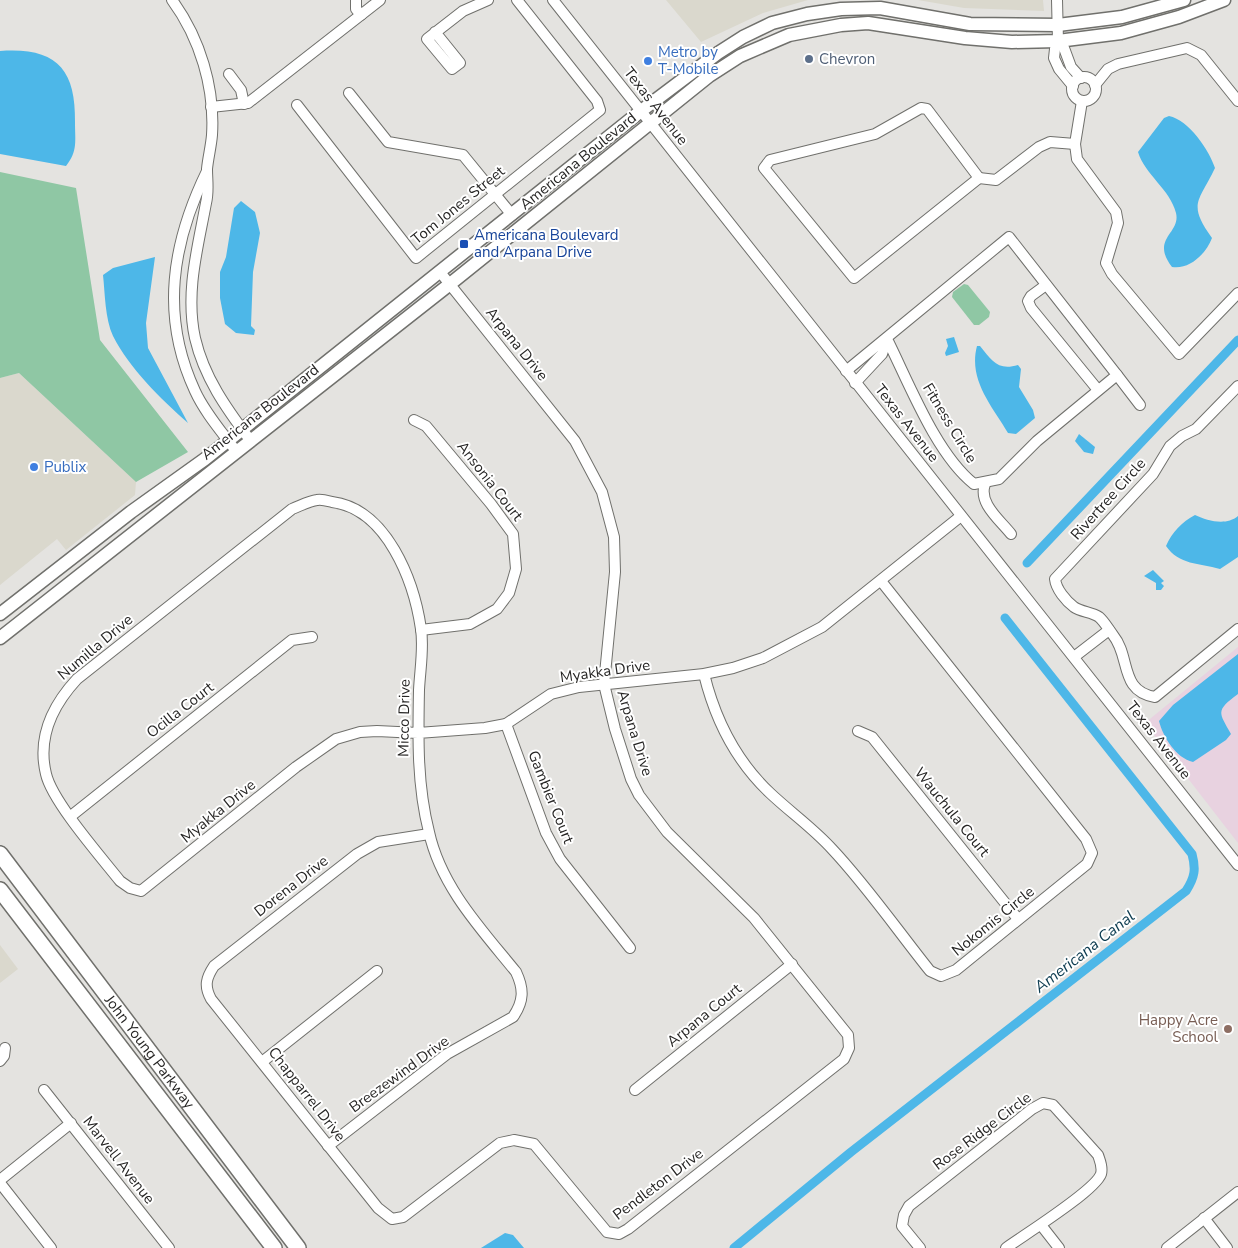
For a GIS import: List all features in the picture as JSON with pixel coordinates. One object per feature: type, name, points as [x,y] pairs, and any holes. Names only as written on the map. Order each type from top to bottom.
[{"type":"highway","name":"John Young Parkway","points":[[0,854],[298,1248]]},
{"type":"highway","name":"John Young Parkway","points":[[0,890],[274,1248]]},
{"type":"main road","name":"Americana Boulevard","points":[[0,638],[142,526],[232,446],[242,430],[641,111],[718,53],[743,37],[772,23],[807,14],[841,9],[880,8],[970,24],[1058,25],[1122,17],[1184,0]]},
{"type":"main road","name":"Americana Boulevard","points":[[0,614],[130,512],[232,446],[250,440],[450,284],[709,76],[740,56],[789,35],[868,22],[965,38],[1012,42],[1058,41],[1122,33],[1179,17],[1224,0]]},
{"type":"main road","points":[[841,9],[841,25]]},
{"type":"main road","points":[[130,512],[142,526]]},
{"type":"main road","points":[[48,600],[56,584],[58,568]]},
{"type":"street","points":[[172,0],[188,26],[200,52],[206,72],[211,107],[212,134],[207,170],[186,221],[178,255],[173,308],[181,355],[190,379],[201,402],[232,446]]},
{"type":"street","points":[[356,0],[356,9],[361,15]]},
{"type":"street","points":[[211,107],[248,103],[380,0]]},
{"type":"street","points":[[435,32],[463,11],[488,0]]},
{"type":"street","name":"Tom Jones Street","points":[[297,105],[416,258],[600,110],[597,101],[516,0]]},
{"type":"street","name":"Texas Avenue","points":[[552,0],[1238,865]]},
{"type":"street","points":[[1057,0],[1058,41],[1054,49],[1054,58],[1059,69],[1073,86],[1074,95],[1082,101]]},
{"type":"street","points":[[1058,41],[1064,48],[1071,67],[1081,78],[1090,79],[1095,85],[1096,89],[1093,98],[1082,101]]},
{"type":"street","points":[[1095,85],[1108,69],[1118,64],[1187,48],[1201,55],[1238,101]]},
{"type":"street","points":[[229,74],[241,90],[244,104]]},
{"type":"street","points":[[1073,86],[1081,78]]},
{"type":"street","points":[[349,93],[388,142],[463,155],[512,216]]},
{"type":"street","points":[[1082,101],[1075,144],[1077,159],[1083,171],[1116,212],[1118,224],[1106,263],[1112,274],[1179,354],[1238,293]]},
{"type":"street","points":[[979,178],[927,109],[921,108],[875,134],[770,160],[764,168],[854,278],[979,178],[996,180],[1039,147],[1050,142],[1075,144]]},
{"type":"street","points":[[207,170],[210,186],[193,277],[192,310],[195,337],[206,373],[222,402],[250,440]]},
{"type":"street","points":[[846,371],[1009,237],[1140,405]]},
{"type":"street","name":"Arpana Drive","points":[[440,272],[575,442],[602,492],[614,537],[615,572],[604,684],[615,729],[631,779],[639,795],[667,832],[754,918],[848,1034],[849,1048],[844,1059]]},
{"type":"street","points":[[1046,285],[1031,296],[1028,301],[1031,308],[1098,390]]},
{"type":"street","points":[[855,382],[882,354],[887,339]]},
{"type":"street","name":"Fitness Circle","points":[[887,339],[947,454],[962,475],[974,484],[986,484]]},
{"type":"street","points":[[1011,534],[984,500],[982,492],[986,484],[999,480],[1036,442],[1117,375]]},
{"type":"street","name":"Rivertree Circle","points":[[1238,386],[1196,429],[1182,436],[1170,446],[1153,474],[1055,579],[1056,586],[1074,607],[1098,617],[1121,644],[1127,673],[1133,686],[1144,695],[1155,697],[1238,629]]},
{"type":"street","name":"Ansonia Court","points":[[414,420],[426,426],[491,504],[513,534],[516,569],[508,593],[497,609],[470,624],[421,630]]},
{"type":"street","name":"Micco Drive","points":[[292,509],[318,500],[346,504],[367,515],[383,533],[398,557],[408,583],[421,630],[418,733],[419,785],[429,834],[454,891],[516,972],[522,986]]},
{"type":"street","name":"Numilla Drive","points":[[120,881],[57,798],[46,774],[44,741],[49,720],[60,698],[77,679],[292,509]]},
{"type":"street","name":"Myakka Drive","points":[[120,881],[130,888],[141,891],[296,767],[336,739],[360,732],[418,733],[463,731],[506,724],[551,694],[604,684],[704,674],[733,668],[788,646],[822,627],[961,516]]},
{"type":"street","name":"Nokomis Circle","points":[[704,674],[712,706],[726,735],[745,764],[768,791],[832,849],[930,971],[941,976],[956,970],[1087,864],[1092,853],[1086,839],[880,581]]},
{"type":"street","points":[[1074,657],[1109,630]]},
{"type":"street","name":"Ocilla Court","points":[[71,816],[292,640],[312,638]]},
{"type":"street","name":"Gambier Court","points":[[506,724],[546,832],[560,859],[630,948]]},
{"type":"street","name":"Wauchula Court","points":[[858,731],[872,737],[1018,919]]},
{"type":"street","name":"Dorena Drive","points":[[211,999],[206,989],[206,978],[214,966],[356,854],[378,842],[429,834]]},
{"type":"street","name":"Arpana Court","points":[[635,1090],[792,964]]},
{"type":"street","points":[[262,1062],[377,971]]},
{"type":"street","name":"Breezewind Drive","points":[[328,1146],[447,1054],[513,1017],[520,1003],[522,986]]},
{"type":"street","name":"Chapparrel Drive","points":[[211,999],[378,1208]]},
{"type":"street","points":[[0,1061],[4,1056],[5,1048]]},
{"type":"street","name":"Pendleton Drive","points":[[378,1208],[392,1219],[403,1217],[500,1143],[514,1140],[534,1144],[606,1232],[619,1234],[628,1229],[844,1059]]},
{"type":"street","name":"Marvell Avenue","points":[[44,1090],[169,1248]]},
{"type":"street","name":"Rose Ridge Circle","points":[[920,1248],[902,1226],[904,1215],[909,1206],[1032,1108],[1043,1103],[1053,1105],[1060,1110],[1098,1155],[1102,1165],[1101,1175],[1093,1185],[1041,1226],[1006,1248]]},
{"type":"street","points":[[50,1248],[0,1181],[70,1123]]},
{"type":"street","points":[[1167,1248],[1238,1192]]},
{"type":"street","points":[[1204,1218],[1227,1248]]},
{"type":"street","points":[[1041,1226],[1059,1248]]},
{"type":"shaded area","points":[[666,0],[808,0],[763,13],[701,42]]},
{"type":"shaded area","points":[[918,0],[1043,0],[1044,11],[964,8]]},
{"type":"shaded area","points":[[19,373],[136,482],[135,495],[66,550],[57,539],[0,585],[0,378]]},
{"type":"shaded area","points":[[1238,647],[1238,843],[1145,723]]},
{"type":"shaded area","points":[[0,945],[18,969],[0,983]]},
{"type":"green space","points":[[0,172],[76,188],[100,340],[188,452],[136,482],[19,373],[0,378]]},
{"type":"green space","points":[[964,284],[968,285],[990,312],[989,317],[979,325],[974,325],[952,297],[953,292]]},
{"type":"water","points":[[0,51],[35,53],[48,57],[66,75],[74,103],[75,140],[74,150],[66,166],[0,154]]},
{"type":"water","points":[[1169,116],[1184,123],[1191,129],[1208,153],[1215,168],[1198,203],[1200,217],[1212,238],[1206,250],[1196,260],[1185,266],[1178,267],[1172,267],[1164,249],[1176,220],[1173,204],[1146,168],[1138,152],[1164,118]]},
{"type":"water","points":[[241,201],[255,212],[260,233],[253,272],[251,326],[255,330],[254,335],[236,333],[225,324],[220,298],[220,272],[226,257],[234,208]]},
{"type":"water","points":[[155,257],[146,323],[148,348],[188,423],[156,393],[128,360],[113,336],[108,322],[103,275],[113,268]]},
{"type":"water","points":[[954,337],[959,352],[946,356],[945,353],[948,346],[946,339]]},
{"type":"water","points":[[977,346],[980,346],[1000,366],[1011,367],[1018,365],[1021,369],[1019,387],[1033,410],[1035,418],[1016,434],[1008,433],[983,392],[976,370]]},
{"type":"water","points":[[1079,434],[1095,447],[1093,454],[1084,452],[1075,441]]},
{"type":"water","points":[[1195,515],[1211,521],[1223,522],[1238,516],[1238,557],[1220,569],[1183,560],[1171,552],[1166,546],[1171,536],[1182,524]]},
{"type":"water","points":[[1153,570],[1164,581],[1161,583],[1164,586],[1161,590],[1156,590],[1156,583],[1144,576]]},
{"type":"water","points":[[1238,654],[1238,694],[1226,704],[1221,712],[1231,734],[1226,740],[1193,762],[1187,760],[1171,746],[1159,721],[1173,705]]},
{"type":"water","points":[[505,1233],[513,1235],[524,1248],[481,1248]]},
{"type":"waterway","points":[[1027,563],[1238,340]]},
{"type":"waterway","name":"Americana Canal","points":[[734,1248],[851,1152],[1186,891],[1193,877],[1194,864],[1192,854],[1005,618]]},
{"type":"place","name":"Chevron","points":[[809,59]]},
{"type":"place","name":"Metro by T-Mobile","points":[[648,61]]},
{"type":"place","name":"Americana Boulevard and Arpana Drive","points":[[464,244]]},
{"type":"place","name":"Publix","points":[[34,467]]},
{"type":"place","name":"Happy Acre School","points":[[1228,1029]]}]
